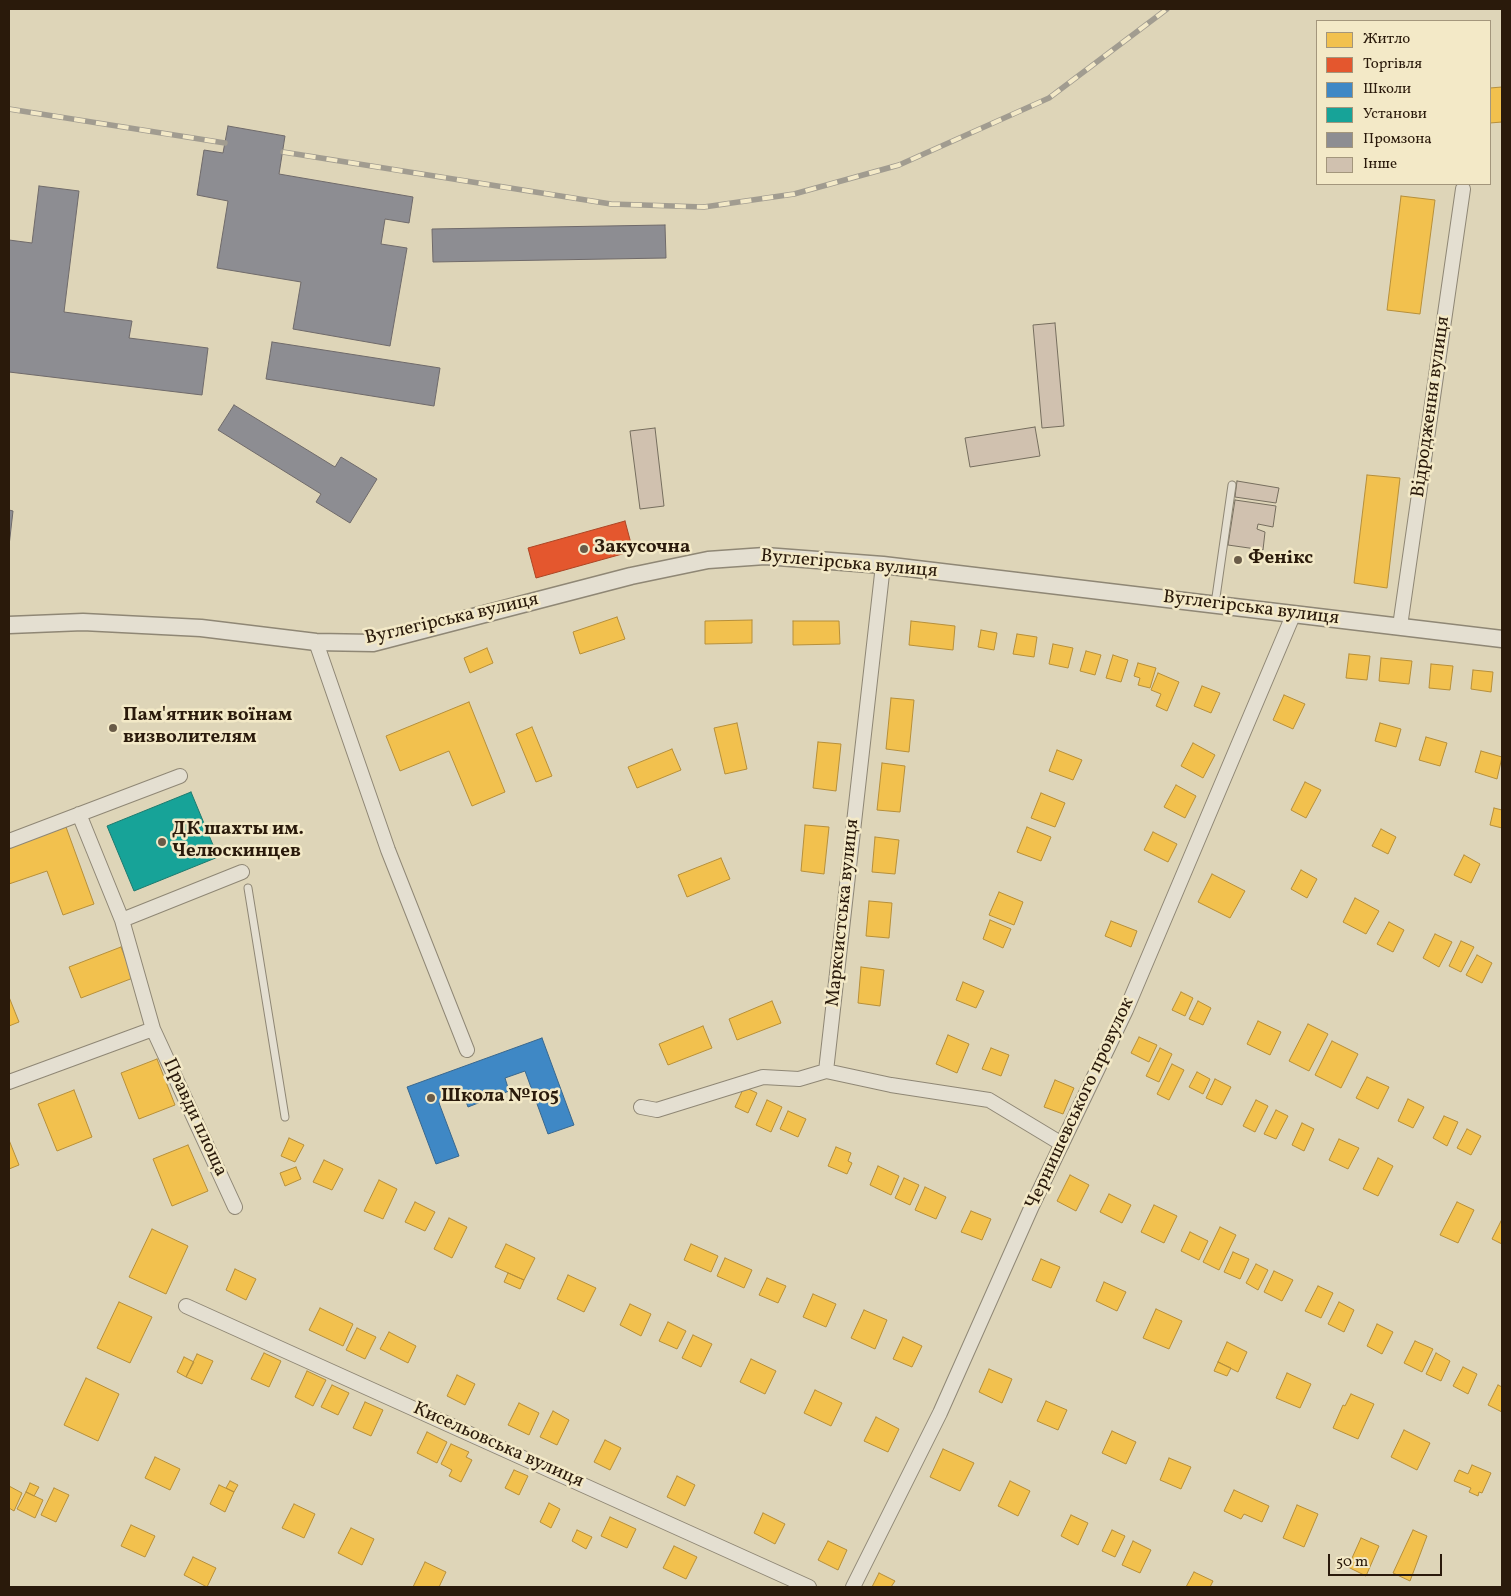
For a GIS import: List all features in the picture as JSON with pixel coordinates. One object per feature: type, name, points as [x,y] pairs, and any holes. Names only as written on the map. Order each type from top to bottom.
[{"type":"street","name":"Відродження вулиця","points":[[1400,626],[1463,189]]},
{"type":"street","name":"Вуглегірська вулиця","points":[[9,625],[83,622],[201,628],[316,642],[373,643],[631,576],[708,560],[765,556],[883,565],[1502,638]]},
{"type":"street","name":"Марксистська вулиця","points":[[826,1071],[883,565]]},
{"type":"street","name":"Чернишевського провулок","points":[[852,1587],[940,1413],[1032,1206],[1126,1010],[1294,613]]},
{"type":"street","points":[[316,642],[388,850],[467,1050]]},
{"type":"street","points":[[9,841],[180,776]]},
{"type":"street","name":"Правди площа","points":[[79,814],[122,920],[153,1029],[235,1207]]},
{"type":"street","points":[[122,920],[242,872]]},
{"type":"street","points":[[9,1082],[153,1029]]},
{"type":"street","points":[[640,1106],[657,1110],[763,1077],[799,1079],[826,1071],[891,1085],[990,1100],[1062,1144]]},
{"type":"street","name":"Кисельовська вулиця","points":[[186,1306],[810,1587]]},
{"type":"lane","points":[[1215,604],[1232,485]]},
{"type":"lane","points":[[248,888],[285,1117]]},
{"type":"building: Житло","points":[[1502,87],[1502,122],[1491,123],[1491,88]]},
{"type":"building: Житло","points":[[1401,196],[1435,200],[1420,314],[1387,310]]},
{"type":"building: Житло","points":[[1367,475],[1400,478],[1387,588],[1354,583]]},
{"type":"building: Житло","points":[[617,617],[625,639],[580,654],[573,632]]},
{"type":"building: Житло","points":[[752,620],[752,643],[705,644],[705,621]]},
{"type":"building: Житло","points":[[793,621],[839,621],[840,644],[793,645]]},
{"type":"building: Житло","points":[[911,621],[955,626],[953,650],[909,645]]},
{"type":"building: Житло","points":[[981,630],[997,633],[994,650],[978,647]]},
{"type":"building: Житло","points":[[1017,634],[1037,637],[1034,657],[1013,654]]},
{"type":"building: Житло","points":[[1053,644],[1073,648],[1068,668],[1049,664]]},
{"type":"building: Житло","points":[[487,648],[493,663],[470,673],[464,658]]},
{"type":"building: Житло","points":[[1086,651],[1101,655],[1095,675],[1080,671]]},
{"type":"building: Житло","points":[[1349,654],[1370,656],[1367,680],[1346,678]]},
{"type":"building: Житло","points":[[1113,655],[1128,660],[1121,682],[1106,678]]},
{"type":"building: Житло","points":[[1381,658],[1412,661],[1409,684],[1379,681]]},
{"type":"building: Житло","points":[[1138,663],[1156,668],[1150,688],[1138,685],[1140,678],[1134,676]]},
{"type":"building: Житло","points":[[1431,664],[1453,666],[1450,690],[1429,688]]},
{"type":"building: Житло","points":[[1473,670],[1493,672],[1491,692],[1471,689]]},
{"type":"building: Житло","points":[[1158,673],[1179,682],[1167,711],[1156,706],[1161,694],[1151,690]]},
{"type":"building: Житло","points":[[1202,686],[1220,693],[1211,713],[1194,706]]},
{"type":"building: Житло","points":[[1284,695],[1305,704],[1293,729],[1273,720]]},
{"type":"building: Житло","points":[[891,698],[914,700],[909,752],[886,749]]},
{"type":"building: Житло","points":[[469,702],[505,792],[472,806],[449,751],[400,771],[386,736]]},
{"type":"building: Житло","points":[[737,723],[747,769],[725,774],[714,728]]},
{"type":"building: Житло","points":[[1380,723],[1401,729],[1396,747],[1375,741]]},
{"type":"building: Житло","points":[[532,727],[552,776],[536,782],[516,734]]},
{"type":"building: Житло","points":[[1426,737],[1447,743],[1440,766],[1419,760]]},
{"type":"building: Житло","points":[[818,742],[841,744],[836,791],[813,788]]},
{"type":"building: Житло","points":[[1193,743],[1215,755],[1203,778],[1181,766]]},
{"type":"building: Житло","points":[[672,749],[681,770],[637,788],[628,767]]},
{"type":"building: Житло","points":[[1057,750],[1082,760],[1073,780],[1049,771]]},
{"type":"building: Житло","points":[[1481,751],[1502,757],[1497,779],[1475,772]]},
{"type":"building: Житло","points":[[882,763],[905,766],[900,812],[877,810]]},
{"type":"building: Житло","points":[[1305,782],[1321,790],[1306,818],[1291,810]]},
{"type":"building: Житло","points":[[1176,785],[1196,796],[1185,818],[1164,807]]},
{"type":"building: Житло","points":[[1041,793],[1065,803],[1055,827],[1031,818]]},
{"type":"building: Житло","points":[[1494,808],[1502,810],[1502,828],[1490,825]]},
{"type":"building: Житло","points":[[805,825],[829,827],[824,874],[801,871]]},
{"type":"building: Житло","points":[[66,827],[94,904],[63,915],[47,871],[9,884],[9,848]]},
{"type":"building: Житло","points":[[1027,827],[1051,837],[1041,861],[1017,852]]},
{"type":"building: Житло","points":[[1381,829],[1396,837],[1388,854],[1372,846]]},
{"type":"building: Житло","points":[[1153,832],[1177,844],[1168,862],[1144,850]]},
{"type":"building: Житло","points":[[875,837],[899,840],[895,874],[872,872]]},
{"type":"building: Житло","points":[[1464,855],[1480,864],[1471,883],[1454,875]]},
{"type":"building: Житло","points":[[721,858],[730,879],[687,897],[678,875]]},
{"type":"building: Житло","points":[[1301,870],[1317,879],[1307,898],[1291,889]]},
{"type":"building: Житло","points":[[1212,874],[1245,891],[1230,918],[1198,902]]},
{"type":"building: Житло","points":[[999,892],[1023,902],[1014,925],[989,915]]},
{"type":"building: Житло","points":[[1355,898],[1379,911],[1366,934],[1343,922]]},
{"type":"building: Житло","points":[[869,901],[892,903],[889,938],[866,936]]},
{"type":"building: Житло","points":[[990,920],[1011,929],[1003,948],[983,939]]},
{"type":"building: Житло","points":[[1111,921],[1137,931],[1131,947],[1105,936]]},
{"type":"building: Житло","points":[[1389,922],[1404,930],[1393,952],[1377,944]]},
{"type":"building: Житло","points":[[1435,934],[1452,942],[1439,967],[1423,958]]},
{"type":"building: Житло","points":[[1461,941],[1474,947],[1461,972],[1449,966]]},
{"type":"building: Житло","points":[[121,947],[133,978],[81,998],[69,967]]},
{"type":"building: Житло","points":[[1477,955],[1492,963],[1482,983],[1466,975]]},
{"type":"building: Житло","points":[[861,967],[884,970],[880,1006],[858,1003]]},
{"type":"building: Житло","points":[[963,982],[984,991],[976,1008],[956,1000]]},
{"type":"building: Житло","points":[[1181,992],[1193,998],[1185,1016],[1172,1010]]},
{"type":"building: Житло","points":[[9,997],[19,1022],[9,1026]]},
{"type":"building: Житло","points":[[772,1001],[781,1023],[737,1040],[729,1019]]},
{"type":"building: Житло","points":[[1198,1001],[1211,1008],[1203,1025],[1189,1019]]},
{"type":"building: Житло","points":[[1258,1021],[1281,1032],[1270,1055],[1247,1044]]},
{"type":"building: Житло","points":[[1308,1024],[1328,1034],[1309,1071],[1289,1061]]},
{"type":"building: Житло","points":[[703,1026],[712,1048],[668,1065],[659,1044]]},
{"type":"building: Житло","points":[[948,1035],[969,1044],[957,1073],[936,1064]]},
{"type":"building: Житло","points":[[1139,1037],[1157,1045],[1149,1062],[1131,1053]]},
{"type":"building: Житло","points":[[1332,1041],[1358,1054],[1341,1088],[1315,1075]]},
{"type":"building: Житло","points":[[991,1048],[1009,1055],[1001,1076],[982,1069]]},
{"type":"building: Житло","points":[[1160,1048],[1172,1054],[1159,1082],[1146,1076]]},
{"type":"building: Житло","points":[[157,1059],[175,1105],[139,1119],[121,1073]]},
{"type":"building: Житло","points":[[1172,1064],[1184,1070],[1169,1100],[1157,1094]]},
{"type":"building: Житло","points":[[1197,1072],[1210,1079],[1203,1094],[1189,1087]]},
{"type":"building: Житло","points":[[1367,1077],[1389,1087],[1378,1109],[1356,1098]]},
{"type":"building: Житло","points":[[1215,1079],[1231,1087],[1222,1105],[1206,1098]]},
{"type":"building: Житло","points":[[1055,1080],[1074,1088],[1063,1114],[1044,1107]]},
{"type":"building: Житло","points":[[744,1087],[757,1093],[748,1113],[735,1107]]},
{"type":"building: Житло","points":[[74,1090],[92,1137],[57,1151],[38,1104]]},
{"type":"building: Житло","points":[[1408,1099],[1424,1107],[1413,1128],[1398,1121]]},
{"type":"building: Житло","points":[[767,1100],[782,1107],[771,1132],[756,1125]]},
{"type":"building: Житло","points":[[1256,1100],[1268,1106],[1255,1132],[1243,1126]]},
{"type":"building: Житло","points":[[1276,1110],[1288,1116],[1276,1139],[1264,1134]]},
{"type":"building: Житло","points":[[788,1111],[806,1119],[798,1137],[780,1129]]},
{"type":"building: Житло","points":[[1444,1116],[1458,1122],[1447,1146],[1433,1138]]},
{"type":"building: Житло","points":[[1302,1123],[1314,1129],[1304,1151],[1292,1145]]},
{"type":"building: Житло","points":[[1467,1129],[1481,1136],[1471,1155],[1457,1148]]},
{"type":"building: Житло","points":[[289,1138],[304,1145],[295,1162],[281,1156]]},
{"type":"building: Житло","points":[[1339,1139],[1359,1148],[1348,1169],[1329,1160]]},
{"type":"building: Житло","points":[[9,1140],[19,1165],[9,1169]]},
{"type":"building: Житло","points":[[188,1145],[208,1191],[172,1206],[153,1159]]},
{"type":"building: Житло","points":[[836,1147],[851,1153],[848,1161],[852,1163],[847,1174],[828,1166]]},
{"type":"building: Житло","points":[[1378,1158],[1393,1166],[1378,1196],[1363,1189]]},
{"type":"building: Житло","points":[[324,1160],[343,1169],[332,1190],[313,1182]]},
{"type":"building: Житло","points":[[878,1166],[899,1176],[891,1195],[870,1185]]},
{"type":"building: Житло","points":[[296,1167],[301,1179],[285,1186],[280,1173]]},
{"type":"building: Житло","points":[[1070,1175],[1089,1185],[1076,1211],[1057,1201]]},
{"type":"building: Житло","points":[[904,1178],[919,1185],[910,1205],[895,1198]]},
{"type":"building: Житло","points":[[379,1180],[397,1189],[383,1219],[364,1211]]},
{"type":"building: Житло","points":[[925,1187],[946,1197],[936,1219],[915,1210]]},
{"type":"building: Житло","points":[[1109,1194],[1131,1205],[1122,1223],[1100,1212]]},
{"type":"building: Житло","points":[[415,1202],[435,1212],[425,1231],[405,1222]]},
{"type":"building: Житло","points":[[1457,1202],[1474,1210],[1458,1243],[1440,1235]]},
{"type":"building: Житло","points":[[1154,1205],[1177,1216],[1164,1243],[1141,1232]]},
{"type":"building: Житло","points":[[971,1211],[991,1219],[982,1240],[961,1232]]},
{"type":"building: Житло","points":[[449,1218],[467,1227],[452,1258],[434,1249]]},
{"type":"building: Житло","points":[[1502,1219],[1502,1244],[1492,1239]]},
{"type":"building: Житло","points":[[1220,1227],[1236,1235],[1219,1270],[1203,1262]]},
{"type":"building: Житло","points":[[152,1229],[188,1246],[166,1294],[129,1277]]},
{"type":"building: Житло","points":[[1190,1232],[1208,1241],[1199,1260],[1181,1251]]},
{"type":"building: Житло","points":[[506,1244],[535,1258],[524,1280],[495,1267]]},
{"type":"building: Житло","points":[[691,1244],[718,1256],[711,1272],[684,1260]]},
{"type":"building: Житло","points":[[1233,1252],[1249,1259],[1240,1279],[1224,1272]]},
{"type":"building: Житло","points":[[725,1258],[752,1270],[744,1288],[717,1276]]},
{"type":"building: Житло","points":[[1041,1259],[1060,1267],[1051,1288],[1032,1280]]},
{"type":"building: Житло","points":[[1256,1264],[1268,1270],[1258,1290],[1246,1283]]},
{"type":"building: Житло","points":[[235,1269],[256,1279],[246,1300],[226,1290]]},
{"type":"building: Житло","points":[[1274,1271],[1293,1280],[1282,1301],[1264,1292]]},
{"type":"building: Житло","points":[[508,1273],[524,1280],[520,1289],[504,1282]]},
{"type":"building: Житло","points":[[568,1275],[596,1288],[584,1312],[557,1299]]},
{"type":"building: Житло","points":[[767,1278],[786,1286],[778,1303],[759,1295]]},
{"type":"building: Житло","points":[[1104,1282],[1126,1292],[1117,1311],[1096,1301]]},
{"type":"building: Житло","points":[[1318,1286],[1333,1293],[1321,1318],[1305,1311]]},
{"type":"building: Житло","points":[[813,1294],[836,1304],[826,1327],[803,1317]]},
{"type":"building: Житло","points":[[119,1302],[152,1317],[130,1363],[97,1348]]},
{"type":"building: Житло","points":[[1339,1302],[1354,1310],[1344,1332],[1328,1324]]},
{"type":"building: Житло","points":[[630,1304],[651,1314],[641,1336],[620,1325]]},
{"type":"building: Житло","points":[[320,1308],[353,1324],[343,1346],[309,1330]]},
{"type":"building: Житло","points":[[1156,1309],[1182,1321],[1169,1349],[1143,1338]]},
{"type":"building: Житло","points":[[864,1310],[887,1320],[875,1349],[851,1338]]},
{"type":"building: Житло","points":[[668,1322],[686,1331],[677,1349],[659,1341]]},
{"type":"building: Житло","points":[[1377,1324],[1393,1332],[1382,1354],[1367,1346]]},
{"type":"building: Житло","points":[[357,1328],[376,1337],[365,1359],[346,1350]]},
{"type":"building: Житло","points":[[389,1332],[416,1346],[408,1363],[380,1349]]},
{"type":"building: Житло","points":[[693,1335],[712,1344],[701,1367],[682,1358]]},
{"type":"building: Житло","points":[[903,1337],[922,1346],[912,1367],[893,1359]]},
{"type":"building: Житло","points":[[1415,1341],[1433,1349],[1422,1372],[1404,1363]]},
{"type":"building: Житло","points":[[1227,1342],[1247,1352],[1238,1372],[1218,1362]]},
{"type":"building: Житло","points":[[264,1353],[281,1361],[269,1387],[251,1379]]},
{"type":"building: Житло","points":[[1436,1353],[1450,1361],[1441,1381],[1426,1374]]},
{"type":"building: Житло","points":[[197,1354],[213,1361],[202,1384],[186,1377]]},
{"type":"building: Житло","points":[[184,1357],[194,1362],[186,1377],[177,1372]]},
{"type":"building: Житло","points":[[751,1359],[776,1371],[765,1394],[740,1382]]},
{"type":"building: Житло","points":[[1218,1362],[1231,1368],[1227,1376],[1214,1371]]},
{"type":"building: Житло","points":[[1463,1367],[1477,1374],[1468,1394],[1453,1386]]},
{"type":"building: Житло","points":[[989,1369],[1012,1379],[1002,1403],[979,1392]]},
{"type":"building: Житло","points":[[307,1371],[326,1380],[313,1406],[295,1397]]},
{"type":"building: Житло","points":[[1287,1373],[1311,1384],[1300,1408],[1276,1398]]},
{"type":"building: Житло","points":[[457,1375],[475,1384],[465,1405],[447,1396]]},
{"type":"building: Житло","points":[[86,1378],[119,1394],[98,1441],[64,1425]]},
{"type":"building: Житло","points":[[332,1385],[349,1393],[338,1415],[321,1407]]},
{"type":"building: Житло","points":[[1498,1385],[1502,1387],[1502,1412],[1488,1405]]},
{"type":"building: Житло","points":[[815,1390],[842,1403],[831,1426],[804,1413]]},
{"type":"building: Житло","points":[[1351,1394],[1374,1404],[1358,1439],[1333,1428],[1343,1405],[1345,1406]]},
{"type":"building: Житло","points":[[1046,1401],[1067,1410],[1058,1430],[1037,1421]]},
{"type":"building: Житло","points":[[365,1402],[383,1410],[371,1436],[353,1428]]},
{"type":"building: Житло","points":[[519,1403],[539,1413],[529,1435],[508,1425]]},
{"type":"building: Житло","points":[[553,1411],[569,1420],[557,1445],[540,1437]]},
{"type":"building: Житло","points":[[876,1417],[899,1429],[888,1452],[864,1441]]},
{"type":"building: Житло","points":[[1404,1430],[1430,1443],[1417,1470],[1391,1457]]},
{"type":"building: Житло","points":[[1112,1431],[1136,1442],[1126,1464],[1102,1453]]},
{"type":"building: Житло","points":[[427,1432],[447,1442],[437,1463],[417,1453]]},
{"type":"building: Житло","points":[[605,1440],[621,1448],[610,1470],[594,1462]]},
{"type":"building: Житло","points":[[451,1444],[469,1452],[466,1457],[472,1460],[461,1482],[449,1476],[452,1470],[441,1464]]},
{"type":"building: Житло","points":[[943,1449],[974,1463],[960,1491],[930,1477]]},
{"type":"building: Житло","points":[[155,1457],[180,1469],[170,1490],[145,1478]]},
{"type":"building: Житло","points":[[1169,1458],[1191,1467],[1181,1489],[1160,1480]]},
{"type":"building: Житло","points":[[1472,1465],[1491,1473],[1482,1493],[1479,1492],[1478,1496],[1469,1492],[1471,1488],[1454,1481],[1459,1470],[1468,1474]]},
{"type":"building: Житло","points":[[514,1470],[528,1476],[519,1495],[505,1488]]},
{"type":"building: Житло","points":[[677,1476],[695,1485],[685,1506],[667,1497]]},
{"type":"building: Житло","points":[[230,1481],[238,1485],[234,1492],[226,1488]]},
{"type":"building: Житло","points":[[1010,1481],[1030,1491],[1018,1516],[998,1506]]},
{"type":"building: Житло","points":[[30,1483],[39,1487],[34,1496],[26,1492]]},
{"type":"building: Житло","points":[[219,1485],[234,1492],[225,1512],[210,1504]]},
{"type":"building: Житло","points":[[9,1486],[22,1493],[14,1511],[9,1508]]},
{"type":"building: Житло","points":[[54,1488],[69,1495],[56,1522],[41,1515]]},
{"type":"building: Житло","points":[[1234,1490],[1269,1506],[1262,1522],[1244,1514],[1241,1519],[1224,1511]]},
{"type":"building: Житло","points":[[26,1492],[43,1500],[35,1518],[17,1509]]},
{"type":"building: Житло","points":[[549,1503],[560,1509],[551,1528],[540,1522]]},
{"type":"building: Житло","points":[[294,1504],[315,1514],[304,1538],[282,1528]]},
{"type":"building: Житло","points":[[1297,1505],[1318,1514],[1304,1547],[1283,1538]]},
{"type":"building: Житло","points":[[763,1513],[785,1524],[775,1544],[754,1533]]},
{"type":"building: Житло","points":[[1071,1515],[1088,1523],[1078,1545],[1061,1536]]},
{"type":"building: Житло","points":[[610,1517],[636,1529],[627,1548],[601,1536]]},
{"type":"building: Житло","points":[[131,1525],[155,1536],[145,1557],[121,1546]]},
{"type":"building: Житло","points":[[351,1528],[374,1539],[362,1565],[338,1553]]},
{"type":"building: Житло","points":[[577,1530],[592,1537],[586,1549],[572,1541]]},
{"type":"building: Житло","points":[[1112,1530],[1125,1536],[1115,1557],[1102,1551]]},
{"type":"building: Житло","points":[[1413,1530],[1427,1536],[1410,1581],[1393,1573]]},
{"type":"building: Житло","points":[[1361,1538],[1379,1546],[1366,1576],[1348,1567]]},
{"type":"building: Житло","points":[[828,1541],[847,1550],[838,1570],[818,1560]]},
{"type":"building: Житло","points":[[1133,1541],[1151,1550],[1140,1573],[1122,1565]]},
{"type":"building: Житло","points":[[674,1546],[697,1557],[686,1579],[663,1568]]},
{"type":"building: Житло","points":[[193,1557],[216,1568],[207,1587],[184,1575]]},
{"type":"building: Житло","points":[[425,1562],[446,1572],[439,1587],[413,1587]]},
{"type":"building: Житло","points":[[1194,1572],[1213,1581],[1210,1587],[1186,1587]]},
{"type":"building: Житло","points":[[879,1573],[895,1581],[891,1587],[872,1587]]},
{"type":"building: Торгівля","points":[[625,521],[633,551],[536,578],[528,548]]},
{"type":"building: Школи","name":"Школа №105","points":[[542,1038],[574,1125],[548,1134],[525,1071],[505,1078],[509,1091],[468,1107],[463,1094],[439,1103],[459,1156],[436,1164],[407,1087]]},
{"type":"building: Установи","name":"ДК шахты им. Челюскинцев","points":[[191,792],[218,857],[134,891],[107,826]]},
{"type":"building: Промзона","points":[[228,126],[285,136],[279,174],[413,197],[409,223],[385,219],[381,244],[407,248],[390,346],[293,329],[301,282],[217,268],[228,201],[197,195],[204,150],[223,153]]},
{"type":"building: Промзона","points":[[39,186],[79,191],[64,312],[132,321],[129,338],[208,348],[202,395],[9,372],[9,240],[32,243]]},
{"type":"building: Промзона","points":[[665,225],[666,258],[433,262],[432,229]]},
{"type":"building: Промзона","points":[[272,342],[440,368],[434,406],[266,379]]},
{"type":"building: Промзона","points":[[234,405],[335,467],[341,457],[377,479],[350,523],[316,502],[321,494],[218,430]]},
{"type":"building: Промзона","points":[[9,510],[13,511],[9,546]]},
{"type":"building: Інше","points":[[1055,323],[1064,426],[1042,428],[1033,325]]},
{"type":"building: Інше","points":[[1035,427],[1040,456],[970,467],[965,438]]},
{"type":"building: Інше","points":[[655,428],[664,506],[640,509],[630,431]]},
{"type":"building: Інше","points":[[1237,481],[1279,488],[1276,503],[1235,497]]},
{"type":"building: Інше","points":[[1235,500],[1276,506],[1273,527],[1258,524],[1257,529],[1265,532],[1263,550],[1228,545]]},
{"type":"railway","points":[[283,152],[611,204],[704,207],[794,194],[899,165],[1049,98],[1167,9]]},
{"type":"railway","points":[[9,109],[225,143]]},
{"type":"place","name":"Закусочна","points":[[584,549]]},
{"type":"place","name":"Фенікс","points":[[1238,560]]},
{"type":"place","name":"Пам'ятник воїнам визволителям","points":[[113,728]]},
{"type":"place","name":"ДК шахты им. Челюскинцев","points":[[162,842]]},
{"type":"place","name":"Школа №105","points":[[431,1098]]}]
